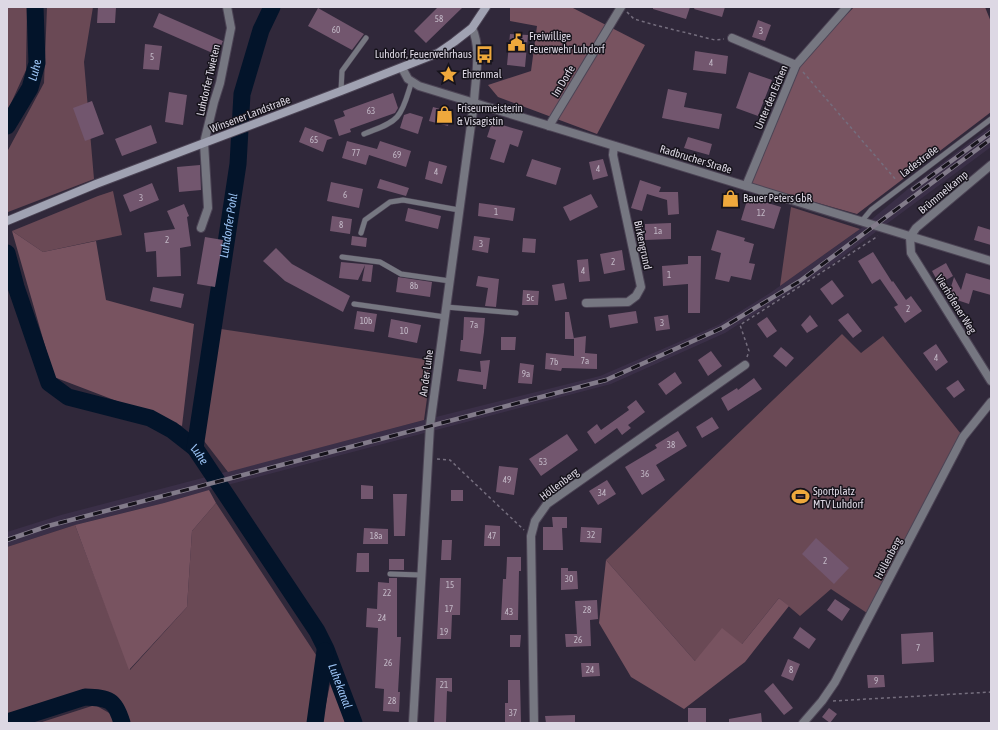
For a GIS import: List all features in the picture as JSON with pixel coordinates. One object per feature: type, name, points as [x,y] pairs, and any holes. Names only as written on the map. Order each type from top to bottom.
[{"type":"main road","name":"Winsener Landstraße","points":[[7,221],[96,184],[438,53],[472,28],[486,7]]},
{"type":"street","name":"Luhdorfer Twieten","points":[[201,228],[208,208],[204,143],[220,83],[231,28],[227,7]]},
{"type":"street","name":"Im Dorfe","points":[[549,126],[622,7]]},
{"type":"street","name":"Unter den Eichen","points":[[746,186],[796,65],[847,7]]},
{"type":"street","name":"An der Luhe","points":[[413,723],[427,458],[430,426],[474,103],[477,40],[472,28]]},
{"type":"street","points":[[732,38],[796,65]]},
{"type":"street","name":"Radbrucher Straße","points":[[402,68],[408,79],[419,86],[991,262]]},
{"type":"street","name":"Birkengrund","points":[[586,303],[628,302],[636,296],[641,287],[613,155],[614,146]]},
{"type":"street","name":"Brümmelkamp","points":[[910,237],[916,228],[991,165]]},
{"type":"street","name":"Vierhöfener Weg","points":[[910,237],[911,253],[991,381]]},
{"type":"street","name":"Höllenberg","points":[[534,723],[531,536],[535,521],[547,504],[745,365]]},
{"type":"street","name":"Höllenberg","points":[[803,723],[822,701],[835,682],[963,437],[991,402]]},
{"type":"lane","points":[[342,91],[342,71],[366,38]]},
{"type":"lane","points":[[364,134],[393,121],[398,116],[412,81]]},
{"type":"lane","name":"Ladestraße","points":[[861,222],[871,210],[991,119]]},
{"type":"lane","points":[[360,233],[365,220],[390,202],[403,200],[459,210]]},
{"type":"lane","points":[[342,257],[380,262],[401,274],[450,281]]},
{"type":"lane","points":[[354,304],[445,317]]},
{"type":"lane","points":[[446,307],[516,313]]},
{"type":"lane","points":[[390,574],[421,575]]},
{"type":"path","points":[[622,7],[634,19],[655,25],[715,40],[732,38]]},
{"type":"path","points":[[796,65],[892,176],[900,188]]},
{"type":"path","points":[[745,365],[749,351],[740,324],[888,230]]},
{"type":"path","points":[[427,458],[450,460],[531,536]]},
{"type":"path","points":[[822,701],[991,692]]},
{"type":"shaded area","points":[[7,7],[27,7],[26,70],[7,112]]},
{"type":"shaded area","points":[[47,7],[93,7],[84,62],[94,179],[8,212],[7,152],[44,83]]},
{"type":"shaded area","points":[[510,7],[571,7],[645,45],[597,134],[498,97],[488,85],[531,71],[537,26],[510,21]]},
{"type":"shaded area","points":[[854,7],[985,7],[991,22],[991,112],[857,214],[750,184],[797,69]]},
{"type":"shaded area","points":[[991,126],[991,147],[831,265],[725,333],[611,384],[164,503],[75,525],[7,547],[7,532],[61,515],[424,420],[600,376],[718,325],[770,293],[860,229],[908,189]]},
{"type":"shaded area","points":[[113,191],[122,235],[43,252],[12,231],[98,196]]},
{"type":"shaded area","points":[[791,207],[860,229],[780,286]]},
{"type":"shaded area","points":[[12,231],[43,252],[96,241],[106,300],[194,324],[182,426],[54,377]]},
{"type":"shaded area","points":[[214,328],[429,360],[428,391],[424,420],[228,472],[201,437]]},
{"type":"shaded area","name":"Sportplatz MTV Luhdorf","points":[[842,334],[861,353],[883,336],[961,434],[867,613],[831,589],[800,616],[779,598],[742,644],[695,661],[606,560]]},
{"type":"shaded area","points":[[209,490],[216,503],[192,531],[187,607],[129,670],[75,525],[164,503]]},
{"type":"shaded area","points":[[216,503],[320,661],[309,708],[308,723],[126,723],[119,704],[107,695],[88,693],[7,719],[7,547],[75,525],[130,670],[187,607],[192,531]]},
{"type":"shaded area","points":[[606,560],[695,661],[722,628],[742,644],[779,598],[789,606],[745,662],[684,709],[631,677],[599,623]]},
{"type":"shaded area","points":[[332,675],[345,723],[322,723]]},
{"type":"shaded area","points":[[95,705],[111,714],[114,723],[39,723]]},
{"type":"building","points":[[98,7],[116,7],[115,23],[97,23]]},
{"type":"building","points":[[438,7],[463,7],[426,43],[414,31]]},
{"type":"building","points":[[653,7],[690,7],[686,19],[653,9]]},
{"type":"building","points":[[695,7],[725,7],[722,17],[694,9]]},
{"type":"building","points":[[318,8],[364,34],[352,50],[308,26]]},
{"type":"building","points":[[159,13],[223,41],[217,55],[153,27]]},
{"type":"building","points":[[758,20],[771,25],[765,41],[752,37]]},
{"type":"building","points":[[510,34],[528,35],[525,67],[507,65]]},
{"type":"building","points":[[145,44],[162,46],[159,70],[143,69]]},
{"type":"building","points":[[695,51],[728,56],[726,74],[693,70]]},
{"type":"building","points":[[749,72],[772,80],[758,116],[736,108]]},
{"type":"building","points":[[668,89],[687,93],[684,107],[722,114],[719,129],[662,118]]},
{"type":"building","points":[[169,92],[187,95],[183,125],[165,122]]},
{"type":"building","points":[[393,93],[398,108],[395,113],[350,129],[351,132],[339,136],[334,120],[345,116],[343,111]]},
{"type":"building","points":[[92,101],[104,134],[85,141],[73,108]]},
{"type":"building","points":[[433,107],[451,112],[448,126],[429,121]]},
{"type":"building","points":[[410,113],[423,117],[418,134],[400,128],[404,115]]},
{"type":"building","points":[[492,122],[523,131],[518,147],[510,144],[504,163],[490,159],[496,140],[487,137]]},
{"type":"building","points":[[151,125],[157,143],[122,156],[115,139]]},
{"type":"building","points":[[305,127],[333,138],[327,140],[323,152],[299,142]]},
{"type":"building","points":[[688,137],[712,144],[709,155],[684,148]]},
{"type":"building","points":[[347,141],[377,149],[380,141],[411,151],[406,167],[369,155],[366,165],[342,158]]},
{"type":"building","points":[[532,159],[561,168],[556,185],[526,176]]},
{"type":"building","points":[[603,159],[608,176],[593,180],[589,162]]},
{"type":"building","points":[[429,161],[447,166],[442,184],[425,179]]},
{"type":"building","points":[[200,165],[201,190],[179,192],[177,167]]},
{"type":"building","points":[[380,179],[409,188],[406,196],[377,188]]},
{"type":"building","points":[[640,180],[661,187],[659,192],[678,192],[679,214],[668,215],[667,200],[647,194],[642,211],[631,208]]},
{"type":"building","points":[[331,182],[363,189],[359,208],[327,201]]},
{"type":"building","points":[[152,183],[159,200],[130,212],[123,195]]},
{"type":"building","points":[[591,194],[598,207],[570,221],[563,207]]},
{"type":"building","points":[[748,197],[781,207],[774,229],[741,220]]},
{"type":"building","points":[[479,203],[515,208],[513,221],[478,216]]},
{"type":"building","points":[[184,204],[189,216],[187,217],[191,246],[180,248],[181,276],[157,277],[156,251],[146,252],[144,233],[175,229],[167,211]]},
{"type":"building","points":[[408,208],[441,216],[438,229],[405,221]]},
{"type":"building","points":[[332,216],[352,219],[350,234],[330,231]]},
{"type":"building","points":[[671,223],[671,239],[645,240],[645,224]]},
{"type":"building","points":[[978,226],[991,230],[991,245],[974,240]]},
{"type":"building","points":[[717,230],[745,238],[744,241],[754,244],[749,263],[755,264],[751,280],[731,276],[729,282],[715,279],[721,253],[711,250]]},
{"type":"building","points":[[352,236],[367,238],[366,247],[351,245]]},
{"type":"building","points":[[474,236],[490,238],[488,253],[472,250]]},
{"type":"building","points":[[205,237],[223,240],[215,287],[197,284]]},
{"type":"building","points":[[523,238],[536,239],[535,253],[522,252]]},
{"type":"building","points":[[276,248],[292,264],[350,296],[343,312],[285,281],[263,261]]},
{"type":"building","points":[[622,250],[625,270],[604,274],[600,254]]},
{"type":"building","points":[[873,252],[892,282],[893,281],[906,300],[911,296],[922,311],[905,323],[894,307],[898,305],[880,279],[872,284],[858,261]]},
{"type":"building","points":[[688,256],[701,256],[700,313],[688,313],[688,284],[663,286],[662,266],[688,264]]},
{"type":"building","points":[[588,259],[590,281],[579,282],[577,260]]},
{"type":"building","points":[[341,262],[373,265],[371,282],[362,281],[365,265],[358,280],[339,278]]},
{"type":"building","points":[[946,263],[953,276],[939,284],[932,271]]},
{"type":"building","points":[[966,273],[991,280],[991,295],[973,290],[969,304],[948,297],[954,277],[961,290]]},
{"type":"building","points":[[478,276],[499,279],[496,307],[485,306],[488,288],[476,286]]},
{"type":"building","points":[[398,277],[432,282],[430,297],[396,292]]},
{"type":"building","points":[[832,280],[844,296],[832,305],[820,289]]},
{"type":"building","points":[[564,283],[567,299],[555,301],[552,285]]},
{"type":"building","points":[[153,287],[184,294],[181,308],[150,301]]},
{"type":"building","points":[[523,290],[539,291],[538,305],[522,305]]},
{"type":"building","points":[[357,311],[377,314],[374,332],[354,329]]},
{"type":"building","points":[[636,311],[638,323],[610,328],[608,315]]},
{"type":"building","points":[[565,312],[569,312],[574,339],[565,339]]},
{"type":"building","points":[[848,313],[862,331],[853,338],[838,320]]},
{"type":"building","points":[[668,315],[670,329],[656,331],[654,317]]},
{"type":"building","points":[[810,315],[818,326],[807,333],[801,325]]},
{"type":"building","points":[[464,317],[485,318],[481,354],[460,351],[461,340],[463,340]]},
{"type":"building","points":[[767,317],[777,331],[767,338],[757,324]]},
{"type":"building","points":[[391,319],[421,325],[417,343],[388,337]]},
{"type":"building","points":[[586,336],[585,353],[597,354],[597,369],[562,368],[561,371],[545,369],[546,353],[574,356],[574,338]]},
{"type":"building","points":[[501,337],[516,337],[515,350],[501,350]]},
{"type":"building","points":[[936,344],[948,362],[936,371],[923,353]]},
{"type":"building","points":[[781,347],[794,358],[786,367],[773,356]]},
{"type":"building","points":[[711,351],[722,366],[708,376],[698,360]]},
{"type":"building","points":[[490,360],[486,389],[483,389],[483,385],[457,381],[459,369],[481,372],[480,361]]},
{"type":"building","points":[[520,363],[534,365],[532,384],[518,383]]},
{"type":"building","points":[[675,372],[682,383],[666,395],[658,384]]},
{"type":"building","points":[[754,378],[762,389],[728,411],[721,398],[737,388],[738,390]]},
{"type":"building","points":[[958,380],[965,390],[954,398],[946,388]]},
{"type":"building","points":[[636,400],[645,412],[628,425],[631,428],[622,435],[617,428],[595,444],[587,432],[597,424],[601,430],[629,410],[627,407]]},
{"type":"building","points":[[712,417],[719,428],[702,438],[696,427]]},
{"type":"building","points":[[678,431],[687,446],[656,465],[665,480],[642,495],[625,467],[657,448],[655,445]]},
{"type":"building","points":[[567,434],[578,450],[541,476],[529,459]]},
{"type":"building","points":[[499,466],[518,468],[514,495],[496,492]]},
{"type":"building","points":[[607,480],[616,494],[598,505],[589,491]]},
{"type":"building","points":[[361,485],[373,486],[373,499],[361,499]]},
{"type":"building","points":[[451,490],[463,490],[463,501],[451,501]]},
{"type":"building","points":[[393,494],[407,494],[405,536],[394,536]]},
{"type":"building","points":[[552,517],[567,517],[567,528],[562,528],[563,550],[543,550],[543,527],[553,527]]},
{"type":"building","points":[[485,525],[500,526],[500,546],[484,546]]},
{"type":"building","points":[[581,527],[602,528],[601,543],[580,542]]},
{"type":"building","points":[[364,528],[388,529],[388,544],[363,544]]},
{"type":"building","points":[[816,538],[849,568],[834,584],[802,554]]},
{"type":"building","points":[[442,540],[452,540],[451,560],[441,560]]},
{"type":"building","points":[[357,553],[369,553],[369,572],[356,572]]},
{"type":"building","points":[[507,557],[521,557],[521,571],[519,571],[518,620],[501,620],[503,579],[506,579]]},
{"type":"building","points":[[389,559],[404,559],[404,570],[389,570]]},
{"type":"building","points":[[561,568],[568,568],[568,571],[577,571],[578,589],[561,590]]},
{"type":"building","points":[[389,578],[397,578],[397,637],[401,637],[398,692],[400,692],[399,712],[383,711],[384,689],[375,688],[378,628],[366,627],[367,608],[377,609],[378,582],[389,583]]},
{"type":"building","points":[[440,578],[461,578],[460,615],[452,615],[451,639],[437,639]]},
{"type":"building","points":[[835,599],[850,609],[842,621],[827,610]]},
{"type":"building","points":[[597,600],[598,619],[590,620],[591,646],[566,647],[565,634],[577,634],[575,601]]},
{"type":"building","points":[[800,627],[816,639],[809,649],[793,638]]},
{"type":"building","points":[[933,632],[934,662],[902,664],[901,634]]},
{"type":"building","points":[[510,635],[521,635],[520,647],[510,647]]},
{"type":"building","points":[[788,659],[800,664],[793,681],[781,676]]},
{"type":"building","points":[[581,663],[599,663],[600,676],[582,677]]},
{"type":"building","points":[[867,675],[884,675],[885,687],[868,688]]},
{"type":"building","points":[[436,678],[452,678],[452,692],[447,691],[446,723],[434,723]]},
{"type":"building","points":[[508,680],[520,680],[521,723],[505,723],[505,703],[508,703]]},
{"type":"building","points":[[773,683],[793,708],[784,715],[764,691]]},
{"type":"building","points":[[688,708],[706,708],[706,723],[688,723]]},
{"type":"building","points":[[829,708],[837,714],[830,723],[822,717]]},
{"type":"building","points":[[761,713],[762,723],[729,723],[729,719]]},
{"type":"building","points":[[575,715],[575,723],[546,723],[545,716]]},
{"type":"waterway","name":"Luhe","points":[[7,126],[30,88],[37,63],[35,7]]},
{"type":"waterway","name":"Luhdorfer Pohl","points":[[195,448],[238,164],[242,94],[261,30],[272,7]]},
{"type":"waterway","name":"Luhe","points":[[7,253],[16,287],[49,383],[68,397],[150,418],[172,430],[195,448],[317,631],[326,649],[354,723]]},
{"type":"waterway","name":"Luhe","points":[[315,723],[325,651]]},
{"type":"waterway","points":[[7,722],[85,697],[100,698],[110,701],[117,709],[122,723]]},
{"type":"railway","points":[[913,189],[991,132]]},
{"type":"railway","points":[[7,540],[48,526],[606,380],[722,328],[800,281],[991,139]]},
{"type":"place","name":"Freiwillige Feuerwehr Luhdorf","points":[[516,42]]},
{"type":"place","name":"Luhdorf, Feuerwehrhaus","points":[[485,54]]},
{"type":"place","name":"Ehrenmal","points":[[449,74]]},
{"type":"place","name":"Friseurmeisterin & Visagistin","points":[[444,114]]},
{"type":"place","name":"Bauer Peters GbR","points":[[730,198]]},
{"type":"place","name":"Sportplatz MTV Luhdorf","points":[[800,497]]},
{"type":"water label","name":"Luhekanal","points":[[340,686]]}]
